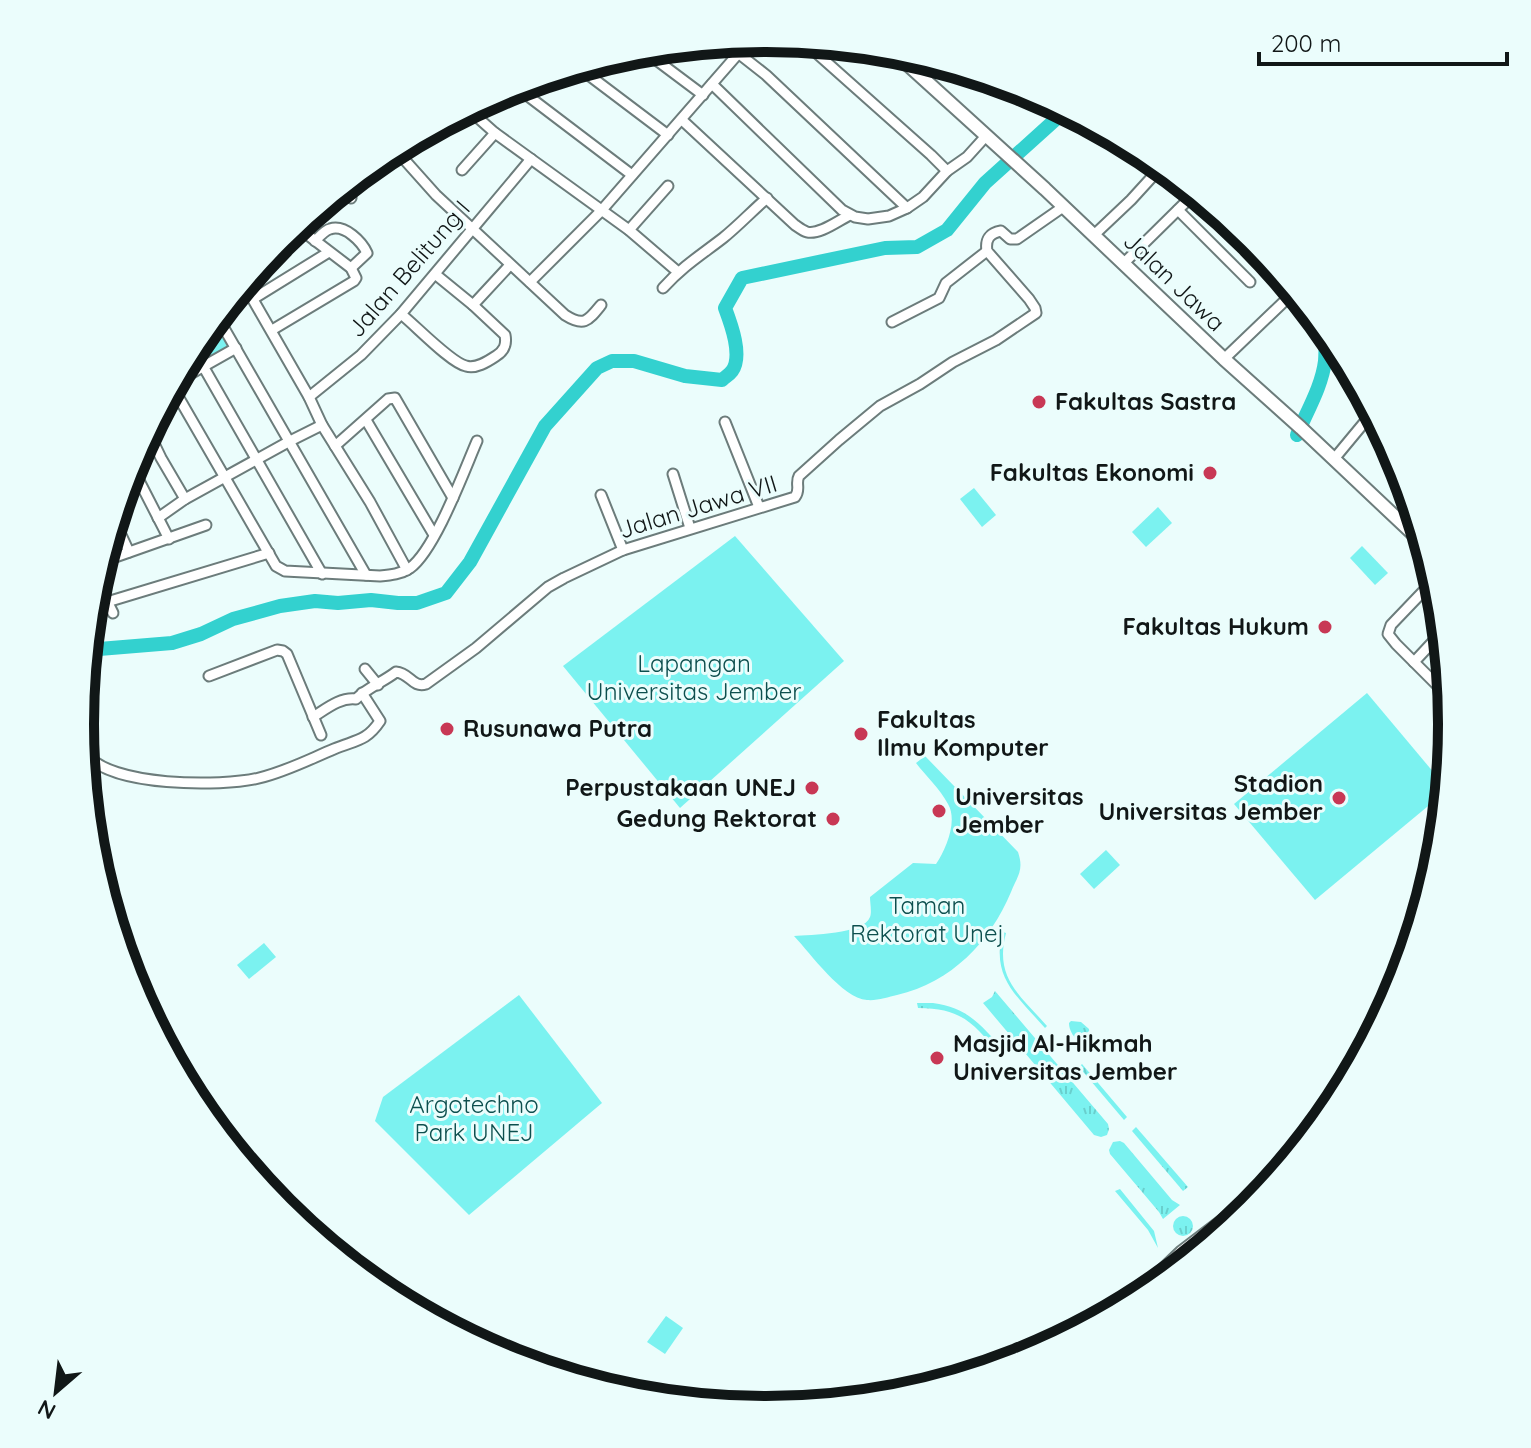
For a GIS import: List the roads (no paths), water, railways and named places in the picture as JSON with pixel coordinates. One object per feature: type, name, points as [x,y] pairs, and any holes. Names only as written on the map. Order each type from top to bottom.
[{"type":"main road","name":"Jalan Jawa","points":[[912,69],[1409,530]]},
{"type":"street","points":[[530,282],[601,211],[738,53],[766,75],[907,208]]},
{"type":"street","points":[[817,54],[947,171]]},
{"type":"street","points":[[658,61],[703,95]]},
{"type":"street","points":[[590,76],[668,135]]},
{"type":"street","points":[[712,84],[842,210],[868,219],[889,216],[907,208],[923,197],[947,171],[990,139]]},
{"type":"street","points":[[528,96],[632,175]]},
{"type":"street","points":[[477,117],[629,230],[678,272]]},
{"type":"street","points":[[682,120],[795,225],[807,232],[850,215]]},
{"type":"street","points":[[462,170],[495,133]]},
{"type":"street","points":[[403,158],[436,195],[565,315],[577,321],[588,320],[601,305]]},
{"type":"street","name":"Jalan Belitung I","points":[[309,397],[361,355],[401,314],[531,159]]},
{"type":"street","points":[[1094,235],[1153,175]]},
{"type":"street","points":[[629,230],[668,186]]},
{"type":"street","points":[[663,288],[767,198]]},
{"type":"street","points":[[1123,264],[1187,201]]},
{"type":"street","points":[[892,322],[939,298],[946,283],[987,251],[988,237],[994,232],[1001,231],[1010,239],[1017,239],[1063,207]]},
{"type":"street","points":[[1178,210],[1250,282]]},
{"type":"street","points":[[315,241],[331,228],[356,239],[367,252],[351,268]]},
{"type":"street","points":[[272,330],[354,281],[356,275],[351,268],[306,234]]},
{"type":"street","name":"Jalan Jawa VII","points":[[313,717],[342,700],[356,699],[398,672],[414,684],[426,684],[476,648],[548,587],[623,550],[795,497],[799,491],[799,476],[880,406],[996,340],[1036,313],[1029,299],[987,251]]},
{"type":"street","points":[[253,299],[329,252]]},
{"type":"street","points":[[473,305],[510,265]]},
{"type":"street","points":[[401,314],[459,363],[472,367],[501,353],[506,346],[505,335],[435,274]]},
{"type":"street","points":[[250,294],[407,570]]},
{"type":"street","points":[[1224,359],[1286,299]]},
{"type":"street","points":[[224,327],[366,575]]},
{"type":"street","points":[[195,371],[236,348]]},
{"type":"street","points":[[203,366],[322,574]]},
{"type":"street","points":[[180,396],[276,566],[283,571],[394,575],[407,570],[434,535],[477,441]]},
{"type":"street","points":[[335,446],[388,399],[395,399],[453,498]]},
{"type":"street","points":[[366,420],[434,535]]},
{"type":"street","points":[[725,422],[759,507]]},
{"type":"street","points":[[1334,459],[1365,422]]},
{"type":"street","points":[[158,518],[185,499],[322,425]]},
{"type":"street","points":[[155,445],[185,499]]},
{"type":"street","points":[[673,474],[690,528]]},
{"type":"street","points":[[139,481],[169,539]]},
{"type":"street","points":[[601,495],[623,550]]},
{"type":"street","points":[[114,557],[206,525]]},
{"type":"street","points":[[121,535],[129,552]]},
{"type":"street","points":[[107,602],[269,553]]},
{"type":"street","points":[[1424,590],[1390,627],[1388,634],[1436,681]]},
{"type":"street","points":[[105,598],[113,613]]},
{"type":"street","points":[[1414,662],[1433,642]]},
{"type":"street","points":[[209,676],[277,650],[283,651],[287,654],[321,735]]},
{"type":"street","points":[[365,669],[378,685]]},
{"type":"street","points":[[95,762],[143,779],[194,784],[261,778],[347,743],[361,741],[380,721],[362,693]]},
{"type":"waterway","points":[[98,649],[172,643],[233,619],[280,606],[315,601],[417,603],[446,593],[470,562],[545,426],[597,368],[612,361],[634,361],[685,376],[722,380],[732,371],[736,357],[735,340],[725,308],[742,278],[885,248],[917,247],[947,230],[985,183],[1057,118]]},
{"type":"waterway","points":[[1297,435],[1321,380],[1325,353]]},
{"type":"place","name":"Fakultas Sastra","points":[[1039,402]]},
{"type":"place","name":"Fakultas Ekonomi","points":[[1210,473]]},
{"type":"place","name":"Fakultas Hukum","points":[[1325,627]]},
{"type":"place","name":"Rusunawa Putra","points":[[447,729]]},
{"type":"place","name":"Fakultas Ilmu Komputer","points":[[861,734]]},
{"type":"place","name":"Perpustakaan UNEJ","points":[[812,788]]},
{"type":"place","name":"Stadion Universitas Jember","points":[[1339,798]]},
{"type":"place","name":"Universitas Jember","points":[[939,811]]},
{"type":"place","name":"Gedung Rektorat","points":[[833,819]]},
{"type":"place","name":"Masjid Al-Hikmah Universitas Jember","points":[[937,1058]]},
{"type":"park label","name":"Lapangan Universitas Jember","points":[[694,678]]},
{"type":"park label","name":"Taman Rektorat Unej","points":[[927,920]]},
{"type":"park label","name":"Argotechno Park UNEJ","points":[[474,1119]]}]
